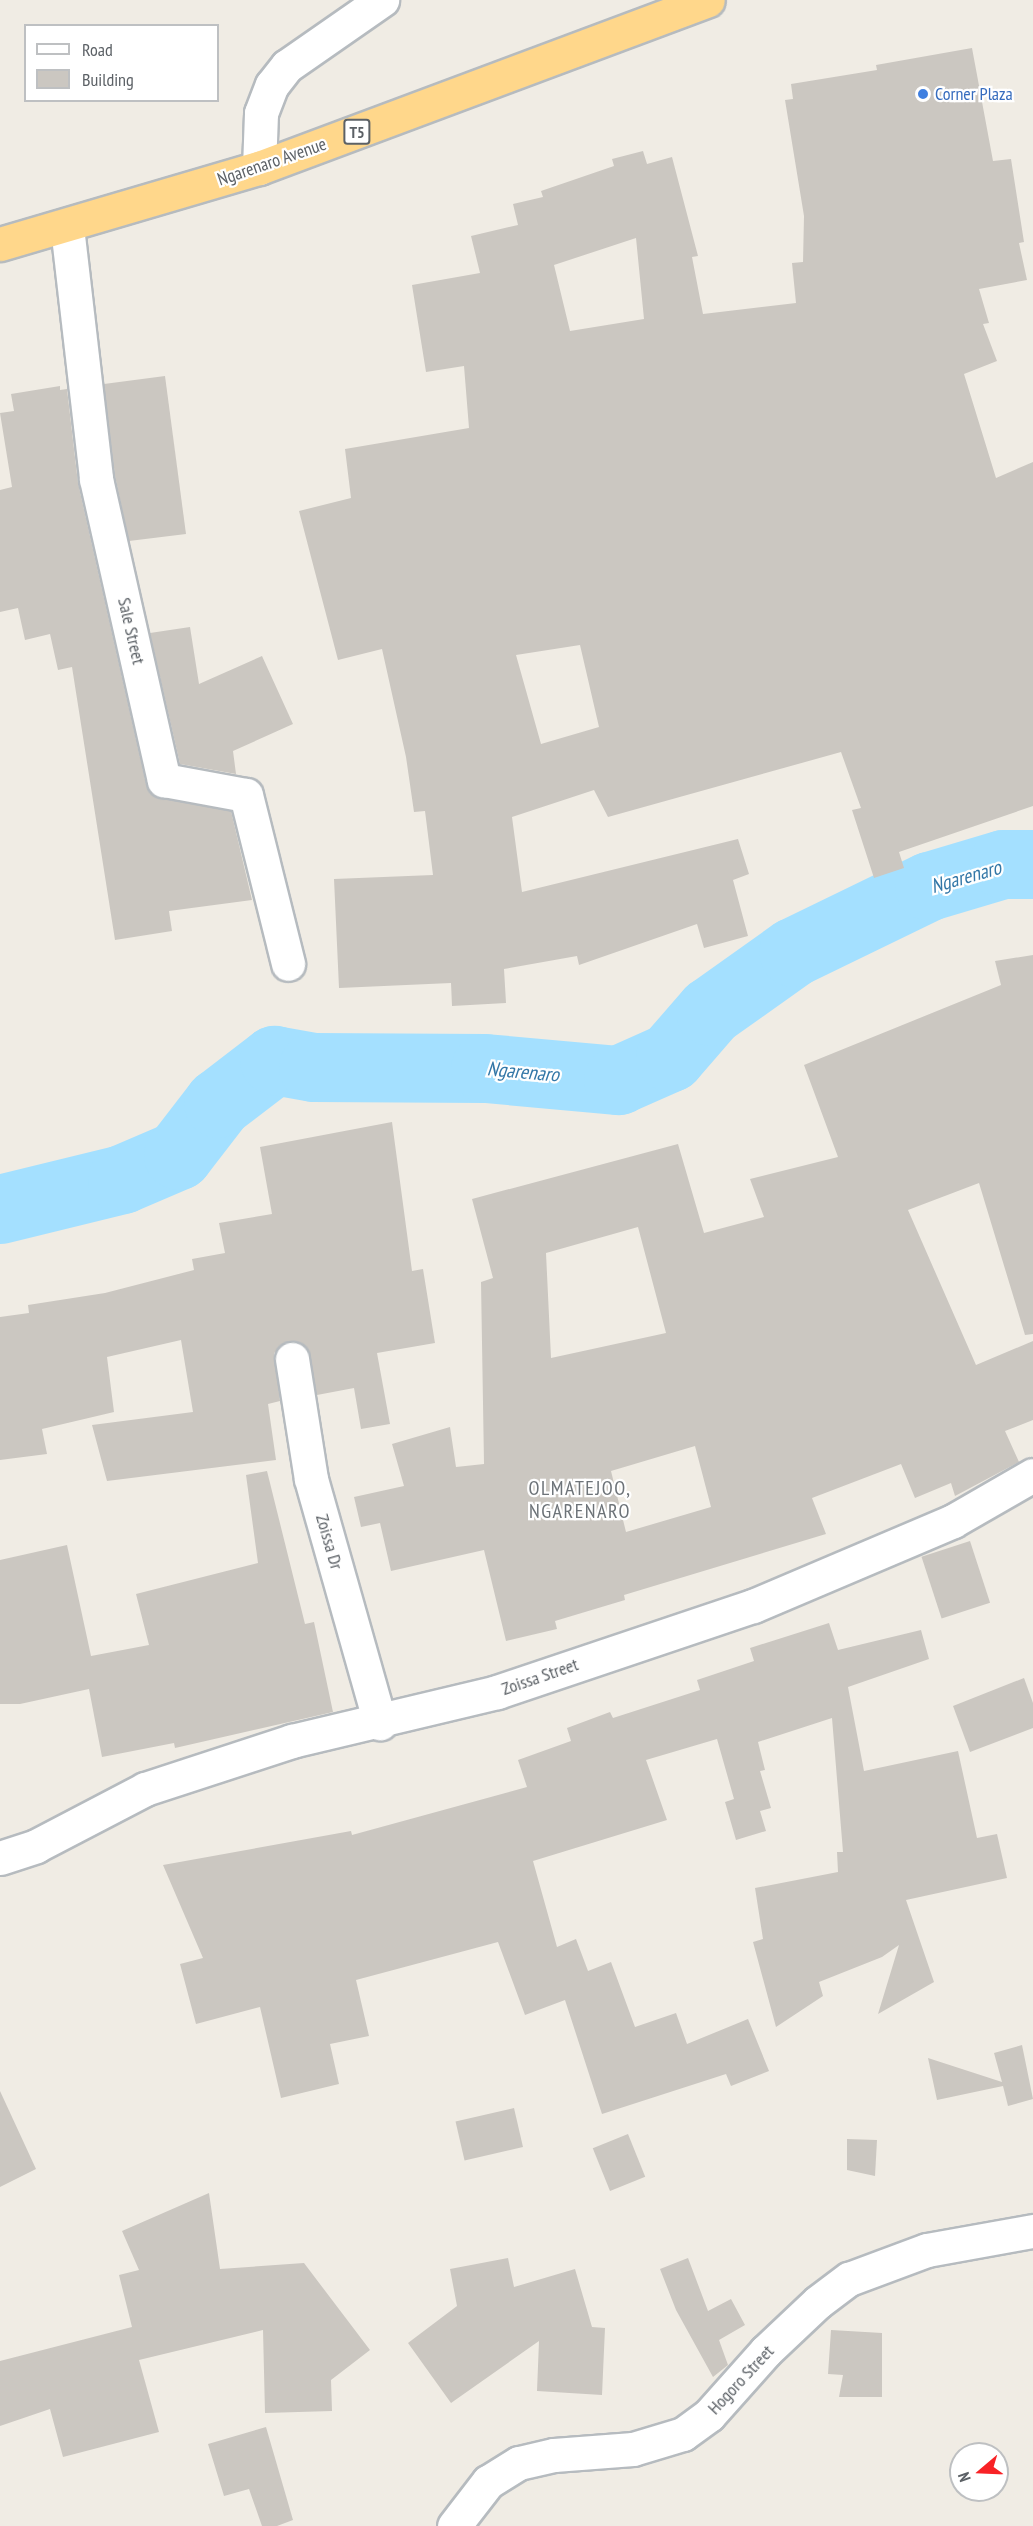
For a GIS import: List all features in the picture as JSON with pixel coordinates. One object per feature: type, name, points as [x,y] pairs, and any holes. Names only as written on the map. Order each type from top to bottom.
[{"type":"highway","name":"Ngarenaro Avenue","points":[[0,244],[67,227],[260,168],[708,0]]},
{"type":"street","points":[[260,168],[261,113],[272,86],[287,66],[382,0]]},
{"type":"street","name":"Sale Street","points":[[67,227],[96,479],[164,780],[246,795],[288,964]]},
{"type":"street","name":"Zoissa Dr","points":[[292,1359],[311,1479],[380,1723]]},
{"type":"street","name":"Zoissa Street","points":[[0,1858],[36,1846],[145,1789],[292,1742],[380,1723],[497,1692],[753,1606],[953,1521],[1033,1475]]},
{"type":"street","name":"Hogoro Street","points":[[454,2526],[488,2482],[519,2463],[554,2455],[633,2449],[683,2434],[708,2415],[766,2350],[818,2301],[849,2279],[927,2250],[1033,2231]]},
{"type":"building","points":[[972,48],[993,161],[1011,159],[1024,242],[1019,243],[1027,280],[979,289],[989,323],[983,324],[997,361],[964,374],[996,478],[1033,462],[1033,806],[899,852],[904,868],[874,878],[852,810],[861,808],[841,752],[608,817],[594,790],[512,817],[522,892],[738,839],[749,874],[733,880],[748,936],[704,948],[697,924],[579,965],[577,956],[504,969],[506,1003],[452,1006],[451,983],[339,988],[334,879],[433,875],[425,811],[414,812],[406,757],[382,649],[338,660],[299,511],[351,498],[345,449],[469,428],[464,366],[426,372],[412,285],[480,273],[471,236],[518,225],[513,204],[543,197],[541,191],[614,166],[612,159],[643,151],[647,164],[672,157],[698,256],[692,257],[703,314],[796,303],[792,263],[803,262],[804,216],[785,100],[793,99],[791,84],[877,70],[876,65]],"holes":[[[636,238],[644,319],[570,331],[554,265]],[[580,645],[599,727],[541,744],[516,655]]]},
{"type":"building","points":[[165,376],[186,534],[129,541],[115,476],[104,384]]},
{"type":"building","points":[[60,386],[60,390],[67,389],[78,483],[146,784],[152,794],[161,798],[231,811],[252,900],[169,911],[172,931],[115,940],[72,667],[58,670],[50,634],[25,640],[18,608],[0,612],[0,490],[12,487],[0,413],[14,411],[11,394]]},
{"type":"building","points":[[190,627],[199,684],[262,656],[293,724],[233,751],[236,774],[180,764],[150,633]]},
{"type":"building","points":[[1033,955],[1033,1334],[1025,1335],[979,1183],[908,1210],[976,1365],[1033,1341],[1033,1420],[1005,1431],[1019,1462],[955,1496],[951,1483],[915,1498],[901,1464],[812,1498],[826,1534],[624,1595],[625,1600],[555,1621],[557,1629],[506,1641],[484,1550],[391,1571],[380,1523],[361,1527],[354,1497],[404,1486],[392,1444],[450,1427],[456,1467],[484,1464],[481,1282],[493,1278],[472,1199],[678,1144],[704,1233],[764,1217],[750,1179],[838,1157],[804,1065],[1001,985],[995,961]],"holes":[[[638,1227],[666,1333],[551,1358],[546,1253]],[[695,1446],[711,1507],[626,1532],[611,1471]]]},
{"type":"building","points":[[392,1122],[412,1271],[423,1269],[435,1343],[377,1353],[390,1424],[361,1429],[354,1388],[317,1395],[307,1348],[289,1341],[274,1353],[280,1401],[268,1404],[276,1460],[107,1481],[92,1425],[193,1412],[181,1340],[107,1357],[114,1412],[42,1429],[47,1454],[0,1460],[0,1317],[29,1313],[28,1305],[105,1293],[194,1270],[192,1259],[225,1253],[219,1223],[272,1214],[260,1147]]},
{"type":"building","points":[[267,1471],[305,1624],[314,1622],[333,1712],[175,1748],[174,1743],[102,1757],[89,1689],[20,1704],[0,1704],[0,1560],[67,1545],[91,1656],[149,1645],[136,1594],[258,1563],[246,1475]]},
{"type":"building","points":[[970,1541],[990,1603],[942,1619],[921,1557]]},
{"type":"building","points":[[829,1623],[838,1650],[921,1630],[929,1659],[848,1687],[864,1771],[958,1751],[977,1838],[997,1834],[1007,1878],[906,1900],[934,1982],[878,2014],[899,1945],[882,1957],[819,1982],[823,1996],[776,2027],[753,1942],[763,1939],[755,1888],[838,1872],[837,1852],[843,1852],[832,1718],[758,1742],[765,1770],[760,1771],[771,1808],[760,1811],[766,1831],[736,1840],[725,1802],[734,1799],[717,1739],[646,1760],[667,1820],[533,1861],[557,1947],[576,1939],[588,1971],[611,1962],[635,2027],[676,2013],[687,2044],[748,2019],[769,2071],[731,2086],[726,2074],[602,2114],[565,2000],[525,2015],[498,1942],[356,1980],[369,2036],[330,2044],[339,2084],[281,2098],[260,2007],[196,2024],[180,1964],[203,1958],[163,1865],[351,1831],[352,1835],[527,1787],[518,1760],[571,1741],[567,1728],[610,1712],[613,1718],[700,1690],[697,1680],[754,1661],[750,1648]]},
{"type":"building","points":[[1024,1678],[1033,1703],[1033,1728],[970,1752],[953,1706]]},
{"type":"building","points":[[1022,2045],[1033,2099],[1008,2106],[1003,2086],[937,2100],[928,2058],[1002,2082],[994,2053]]},
{"type":"building","points":[[0,2091],[36,2169],[0,2187]]},
{"type":"building","points":[[514,2108],[523,2147],[465,2160],[456,2121]]},
{"type":"building","points":[[628,2134],[645,2177],[610,2191],[593,2148]]},
{"type":"building","points":[[847,2139],[877,2140],[875,2176],[847,2170]]},
{"type":"building","points":[[209,2193],[220,2269],[304,2263],[370,2350],[331,2380],[332,2411],[265,2413],[263,2330],[139,2360],[159,2432],[63,2457],[50,2409],[0,2426],[0,2361],[132,2327],[119,2275],[139,2270],[122,2231]]},
{"type":"building","points":[[508,2258],[514,2287],[575,2269],[592,2327],[605,2328],[602,2395],[537,2391],[539,2341],[451,2403],[408,2343],[457,2306],[450,2269]]},
{"type":"building","points":[[688,2258],[708,2311],[731,2299],[745,2325],[719,2340],[728,2365],[713,2377],[676,2310],[660,2269]]},
{"type":"building","points":[[831,2330],[882,2333],[882,2397],[839,2397],[843,2375],[828,2374]]},
{"type":"building","points":[[266,2427],[293,2520],[277,2526],[262,2526],[249,2489],[224,2496],[208,2444]]},
{"type":"waterway","name":"Ngarenaro","points":[[0,1209],[122,1179],[178,1155],[218,1103],[274,1060],[313,1067],[485,1068],[618,1080],[670,1057],[710,1011],[793,952],[929,886],[1003,864],[1033,864]]},
{"type":"place","name":"Corner Plaza","points":[[923,94]]},
{"type":"district","name":"OLMATEJOO, NGARENARO","points":[[580,1500]]}]
